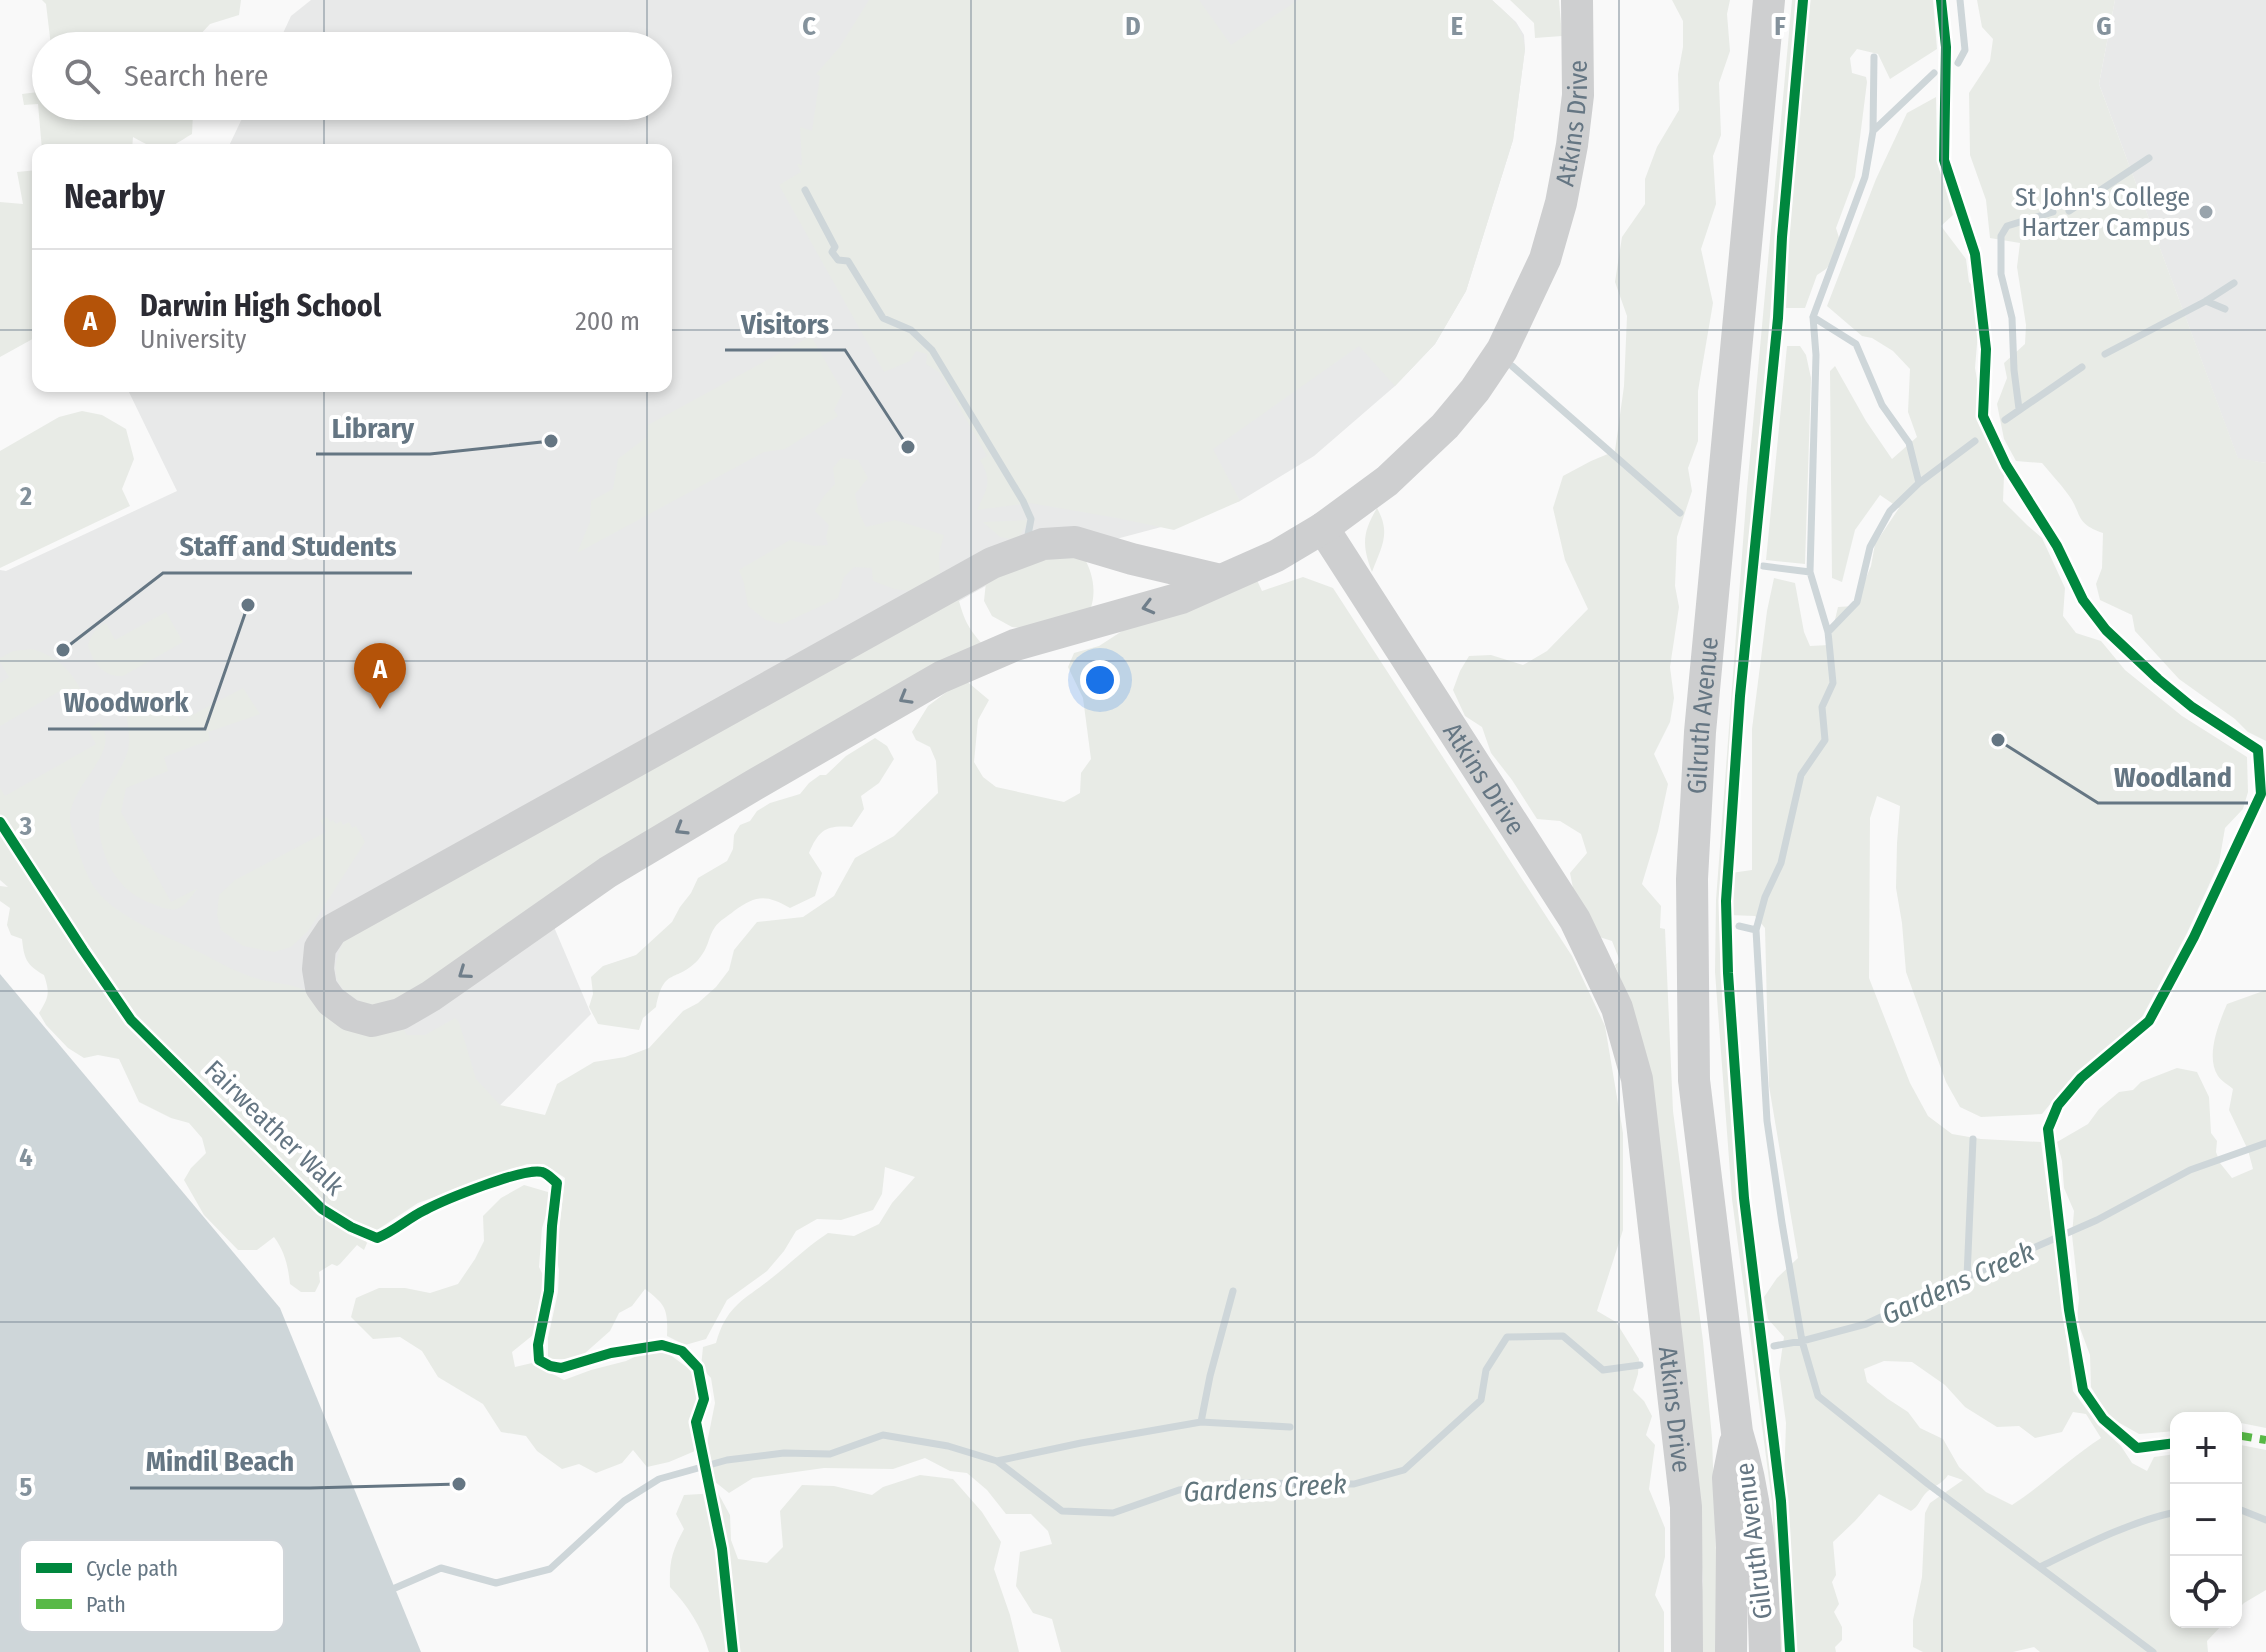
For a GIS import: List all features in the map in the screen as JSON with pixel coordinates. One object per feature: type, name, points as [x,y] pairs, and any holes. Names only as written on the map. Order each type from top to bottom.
[{"type":"street","name":"Atkins Drive","points":[[1577,0],[1578,95],[1561,203],[1545,259],[1502,350],[1445,426],[1387,481],[1323,528],[1575,920],[1608,986],[1625,1031],[1637,1079],[1686,1507],[1687,1652]]},
{"type":"street","name":"Gilruth Avenue","points":[[1765,1652],[1754,1501],[1737,1432],[1694,1080],[1692,879],[1700,732],[1769,0]]},
{"type":"street","points":[[1221,580],[1075,542],[1043,544],[992,563],[332,930],[320,948],[318,969],[321,987],[331,1001],[350,1015],[372,1021],[400,1014],[431,996],[608,872],[941,677],[1015,645],[1181,598],[1276,556],[1323,528]]},
{"type":"street","name":"Gilruth Avenue","points":[[1731,1652],[1732,1547],[1728,1478],[1737,1432]]},
{"type":"shaded area","points":[[42,0],[241,0],[239,15],[210,24],[203,32],[49,32],[46,4]]},
{"type":"shaded area","points":[[311,0],[1492,0],[1516,22],[1524,35],[1525,49],[1513,140],[1466,291],[1435,344],[1395,386],[1314,456],[1240,501],[1165,526],[1026,563],[954,604],[554,927],[591,1014],[374,1232],[326,1205],[136,1015],[0,815],[0,570],[6,571],[177,491],[129,392],[672,392],[672,144],[230,144],[241,120],[672,120],[672,32],[284,32],[291,16]]},
{"type":"shaded area","points":[[869,0],[1199,0],[1231,45],[1298,0],[1492,0],[1518,27],[1525,49],[1513,140],[1466,291],[1435,344],[1395,386],[1359,346],[1213,449],[1240,501],[1174,530],[1030,503],[977,510],[987,485],[980,460],[987,456],[939,372],[926,364],[927,354],[916,351],[910,361],[884,372],[779,185],[801,172],[797,164],[802,165],[800,127],[812,131],[820,76],[816,74],[839,48]]},
{"type":"shaded area","points":[[1510,0],[1559,0],[1562,36],[1535,38],[1534,23]]},
{"type":"shaded area","points":[[1672,0],[1730,0],[1727,14],[1730,51],[1719,83],[1721,135],[1713,156],[1716,204],[1701,249],[1713,303],[1698,391],[1698,441],[1688,468],[1692,491],[1677,537],[1675,586],[1679,607],[1670,667],[1674,698],[1670,722],[1654,754],[1668,784],[1642,884],[1661,906],[1660,928],[1665,929],[1673,1111],[1703,1341],[1712,1438],[1716,1652],[1696,1652],[1703,1581],[1693,1444],[1635,1016],[1615,965],[1620,961],[1612,941],[1593,935],[1575,898],[1570,873],[1587,853],[1581,834],[1560,821],[1537,819],[1491,753],[1482,727],[1465,716],[1453,690],[1469,656],[1491,655],[1523,665],[1547,651],[1588,609],[1565,560],[1553,508],[1563,476],[1615,451],[1624,386],[1627,316],[1615,282],[1622,237],[1645,204],[1645,179],[1657,147],[1679,110],[1678,74],[1683,47],[1683,21]]},
{"type":"shaded area","points":[[1792,0],[1799,0],[1754,490],[1723,901],[1723,974],[1741,1198],[1778,1501],[1786,1652],[1779,1652],[1772,1502],[1732,1199],[1715,972],[1716,900],[1747,489]]},
{"type":"shaded area","points":[[1810,0],[1933,0],[1937,49],[1890,79],[1878,54],[1857,49],[1850,58],[1852,73],[1866,77],[1867,82],[1855,177],[1836,228],[1840,241],[1836,256],[1817,275],[1805,308],[1782,308]]},
{"type":"shaded area","points":[[1977,0],[2115,0],[2099,84],[2238,458],[2266,463],[2266,741],[2248,732],[2179,679],[2135,631],[2132,615],[2100,600],[2096,584],[2102,568],[2103,533],[2083,521],[2072,500],[2042,463],[2016,461],[2004,439],[1997,404],[2007,378],[2004,363],[2025,344],[2026,325],[2017,267],[2020,243],[1990,238],[1986,200],[1970,155],[1969,93],[1990,61],[1993,39],[1982,27]]},
{"type":"shaded area","name":"St John's College Hartzer Campus","points":[[2115,0],[2266,0],[2266,463],[2238,459],[2099,84]]},
{"type":"shaded area","points":[[32,93],[32,104],[24,105],[22,94]]},
{"type":"shaded area","points":[[1936,97],[1937,159],[1953,215],[1941,226],[1966,259],[1969,282],[1981,296],[1975,368],[1979,391],[1976,417],[2004,475],[2003,501],[2042,538],[2065,588],[2063,616],[2076,633],[2101,641],[2125,670],[2182,716],[2247,757],[2248,792],[2243,809],[2225,828],[2219,863],[2187,933],[2141,1019],[2075,1074],[2042,1114],[1981,1117],[1960,1107],[1946,1082],[1906,972],[1896,888],[1900,806],[1877,796],[1870,818],[1869,978],[1910,1083],[1928,1116],[1952,1134],[2041,1142],[2073,1391],[2132,1463],[2147,1471],[2154,1457],[2170,1455],[2170,1628],[2219,1628],[2207,1641],[2208,1652],[2040,1652],[2034,1647],[2013,1652],[1923,1652],[1913,1647],[1913,1620],[1922,1577],[1925,1513],[1930,1503],[1963,1480],[1948,1475],[1928,1491],[1911,1511],[1879,1494],[1833,1542],[1836,1575],[1832,1582],[1839,1604],[1834,1612],[1842,1627],[1842,1640],[1835,1647],[1836,1652],[1795,1652],[1784,1483],[1786,1423],[1779,1371],[1784,1337],[1768,1319],[1764,1297],[1777,1278],[1798,1258],[1769,1086],[1765,928],[1755,916],[1729,915],[1731,873],[1752,870],[1752,729],[1774,578],[1795,583],[1804,632],[1810,646],[1829,645],[1838,607],[1854,606],[1871,566],[1875,544],[1899,508],[1880,495],[1855,530],[1842,582],[1832,578],[1830,371],[1835,366],[1892,459],[1917,437],[1908,412],[1910,369],[1893,351],[1872,338],[1862,336],[1827,306],[1876,179],[1907,113]],"holes":[[[1884,1361],[1912,1362],[1945,1385],[1965,1407],[1997,1427],[2019,1426],[2035,1438],[2062,1432],[2073,1412],[2086,1414],[2101,1438],[2012,1505],[1986,1492],[1959,1467],[1943,1439],[1920,1428],[1908,1412],[1867,1382],[1864,1369]]]},
{"type":"shaded area","points":[[39,120],[193,120],[192,134],[175,144],[146,144],[133,137],[132,144],[41,144]]},
{"type":"shaded area","points":[[32,171],[32,339],[0,357],[0,202],[23,204],[17,172]]},
{"type":"shaded area","points":[[811,336],[843,392],[834,410],[838,416],[785,449],[764,452],[577,553],[590,522],[591,501],[613,489],[618,459],[647,437],[648,425]]},
{"type":"shaded area","points":[[1787,346],[1800,346],[1806,355],[1811,378],[1805,564],[1766,560]]},
{"type":"shaded area","points":[[82,411],[102,415],[126,429],[134,459],[122,489],[130,506],[0,568],[0,451],[59,417]]},
{"type":"shaded area","points":[[841,458],[858,460],[868,478],[855,494],[866,527],[895,520],[944,535],[939,554],[940,577],[920,592],[894,589],[873,581],[872,568],[854,567],[844,577],[838,598],[782,624],[766,620],[748,606],[739,570],[790,540],[814,546],[828,545],[829,525],[815,511],[835,484],[833,468]]},
{"type":"shaded area","points":[[1377,508],[1384,532],[1372,572],[1365,540],[1368,525]]},
{"type":"shaded area","points":[[1029,520],[1017,540],[1000,537],[983,522]]},
{"type":"shaded area","points":[[1083,556],[1093,583],[1090,610],[1029,629],[1012,627],[992,616],[984,601],[986,582],[1026,559]]},
{"type":"shaded area","points":[[1303,577],[1333,588],[1572,956],[1605,1026],[1623,1133],[1623,1230],[1597,1311],[1616,1322],[1639,1359],[1633,1390],[1652,1416],[1646,1435],[1655,1445],[1649,1489],[1665,1528],[1665,1557],[1655,1595],[1664,1612],[1664,1652],[1061,1652],[1052,1619],[1033,1613],[1016,1586],[1020,1552],[1052,1544],[1048,1531],[1031,1514],[1006,1514],[987,1490],[967,1473],[950,1471],[925,1458],[893,1469],[824,1468],[753,1478],[729,1493],[714,1481],[706,1448],[715,1403],[711,1378],[701,1367],[703,1347],[716,1343],[726,1319],[738,1304],[828,1233],[854,1236],[879,1224],[892,1203],[915,1177],[885,1167],[882,1194],[873,1210],[841,1220],[817,1219],[796,1231],[767,1271],[727,1300],[706,1339],[685,1345],[667,1336],[664,1308],[645,1289],[632,1306],[619,1313],[610,1331],[584,1354],[567,1359],[548,1359],[548,1338],[558,1292],[556,1255],[565,1178],[544,1164],[527,1164],[418,1203],[374,1232],[354,1223],[326,1205],[136,1015],[0,815],[0,788],[5,796],[96,744],[88,729],[99,722],[105,734],[105,746],[70,812],[71,826],[92,884],[112,906],[141,924],[236,971],[257,979],[298,987],[399,1022],[407,1035],[425,1035],[455,1018],[459,1022],[476,1079],[500,1105],[545,1115],[557,1084],[594,1062],[625,1057],[649,1048],[683,1011],[716,987],[729,970],[734,950],[757,922],[803,917],[834,896],[855,858],[894,836],[938,793],[936,761],[930,747],[916,740],[912,732],[928,706],[964,679],[989,700],[978,720],[974,762],[983,777],[996,787],[1064,802],[1080,793],[1081,773],[1091,759],[1083,698],[1068,667],[1074,653],[1099,646],[1133,624],[1256,578],[1262,591]]},
{"type":"shaded area","points":[[958,597],[968,625],[986,648],[380,1011],[356,999],[341,986],[336,967],[344,941]]},
{"type":"shaded area","points":[[166,612],[183,642],[123,676],[110,674],[96,663],[88,645],[99,627],[106,623],[115,640]]},
{"type":"shaded area","points":[[33,649],[63,666],[84,695],[75,701],[65,688],[0,726],[0,683],[9,677],[0,658],[13,651]]},
{"type":"shaded area","points":[[243,688],[260,714],[208,732],[210,740],[164,757],[168,771],[126,788],[121,812],[171,902],[198,888],[177,909],[165,908],[140,898],[119,881],[112,870],[102,845],[99,817],[103,800],[128,750],[127,710],[144,691],[167,700],[181,721]]},
{"type":"shaded area","points":[[875,738],[887,746],[894,759],[879,783],[861,796],[864,809],[852,827],[825,830],[813,845],[809,853],[822,873],[815,896],[790,908],[761,898],[742,906],[712,931],[698,960],[667,980],[656,1007],[643,1018],[639,1030],[598,1024],[589,1007],[593,994],[591,977],[603,966],[636,955],[672,922],[698,878],[727,861],[740,825],[750,821],[757,811],[770,803],[800,794],[809,783],[820,775],[826,775],[846,756]]},
{"type":"shaded area","points":[[327,817],[336,824],[341,821],[343,825],[349,822],[352,828],[356,826],[365,842],[308,931],[291,947],[274,952],[243,946],[221,930],[217,915],[219,895],[235,880],[326,832],[320,820]]},
{"type":"shaded area","points":[[0,830],[126,1023],[318,1211],[364,1237],[367,1243],[364,1250],[357,1245],[340,1264],[332,1264],[319,1272],[320,1282],[315,1292],[301,1292],[290,1284],[285,1259],[274,1237],[257,1250],[238,1250],[204,1215],[184,1180],[206,1153],[202,1138],[189,1123],[139,1102],[119,1059],[98,1055],[84,1058],[68,1048],[46,1025],[39,1013],[48,995],[44,975],[27,960],[22,939],[11,935],[7,925],[10,908],[0,901],[0,886],[8,887],[0,880]]},
{"type":"shaded area","points":[[0,974],[280,1308],[421,1652],[0,1652]]},
{"type":"shaded area","points":[[2266,990],[2266,1428],[2242,1423],[2242,1412],[2170,1412],[2170,1431],[2139,1434],[2109,1417],[2091,1387],[2090,1355],[2077,1320],[2079,1298],[2072,1235],[2074,1211],[2064,1188],[2057,1142],[2088,1124],[2099,1109],[2119,1092],[2133,1090],[2141,1082],[2177,1068],[2197,1072],[2209,1097],[2211,1133],[2217,1141],[2216,1152],[2220,1163],[2232,1178],[2253,1169],[2248,1150],[2229,1110],[2233,1089],[2221,1080],[2214,1068],[2213,1049],[2227,1004]]},
{"type":"shaded area","points":[[524,1185],[548,1192],[550,1203],[542,1228],[539,1267],[545,1279],[533,1335],[512,1352],[515,1367],[532,1363],[564,1380],[645,1352],[665,1351],[696,1374],[698,1397],[692,1431],[695,1451],[647,1467],[633,1450],[622,1463],[596,1473],[579,1464],[562,1469],[537,1451],[526,1436],[501,1432],[483,1404],[438,1377],[422,1351],[400,1337],[373,1339],[351,1317],[356,1298],[379,1288],[405,1288],[430,1293],[458,1284],[484,1241],[483,1216],[501,1198]]},
{"type":"shaded area","points":[[2242,1445],[2266,1450],[2266,1590],[2242,1605]]},
{"type":"shaded area","points":[[920,1475],[953,1479],[982,1512],[1001,1542],[994,1569],[1019,1652],[709,1652],[693,1617],[670,1587],[672,1557],[684,1529],[676,1514],[684,1495],[718,1493],[730,1515],[731,1540],[738,1559],[767,1563],[783,1547],[780,1511],[802,1485],[834,1486],[872,1495],[883,1487]]},
{"type":"waterway","points":[[1958,63],[1965,50],[1960,0]]},
{"type":"waterway","points":[[1756,930],[1765,897],[1781,863],[1801,775],[1825,740],[1822,707],[1833,683],[1828,632],[1810,572],[1816,355],[1813,317],[1865,177],[1873,131],[1874,57]]},
{"type":"waterway","points":[[1873,131],[1934,73]]},
{"type":"waterway","points":[[2069,211],[2149,158]]},
{"type":"waterway","points":[[805,190],[835,247],[832,252],[838,260],[848,261],[883,318],[911,330],[932,350],[1023,501],[1031,519],[1028,535]]},
{"type":"waterway","points":[[2019,409],[2012,318],[2001,274],[2001,236],[2007,226],[2053,212]]},
{"type":"waterway","points":[[2105,354],[2234,283]]},
{"type":"waterway","points":[[2206,301],[2225,309]]},
{"type":"waterway","points":[[1813,317],[1856,344],[1882,405],[1909,443],[1919,483],[1890,511],[1870,547],[1857,602],[1828,632]]},
{"type":"waterway","points":[[1512,366],[1680,513]]},
{"type":"waterway","points":[[2005,420],[2082,367]]},
{"type":"waterway","points":[[1919,483],[1975,441]]},
{"type":"waterway","points":[[1763,566],[1810,572]]},
{"type":"waterway","points":[[1739,926],[1756,930],[1767,1121],[1802,1341],[1818,1396],[1928,1484],[2153,1652]]},
{"type":"waterway","points":[[1967,1277],[1973,1139]]},
{"type":"waterway","name":"Gardens Creek","points":[[1774,1346],[1866,1324],[2097,1220],[2190,1170],[2266,1143]]},
{"type":"waterway","points":[[1201,1422],[1233,1291]]},
{"type":"waterway","name":"Gardens Creek","points":[[395,1588],[441,1568],[496,1583],[550,1569],[624,1501],[659,1479],[727,1460],[784,1453],[830,1454],[883,1435],[948,1446],[997,1461],[1062,1511],[1113,1513],[1179,1490],[1233,1483],[1354,1484],[1404,1470],[1481,1400],[1486,1370],[1507,1337],[1563,1336],[1603,1370],[1640,1365]]},
{"type":"waterway","points":[[997,1461],[1201,1422],[1290,1427]]},
{"type":"waterway","points":[[2242,1510],[2266,1520]]},
{"type":"waterway","points":[[2040,1567],[2124,1528],[2170,1513]]},
{"type":"marked path","points":[[2242,1436],[2266,1440]]},
{"type":"cycle path","points":[[1790,1652],[1781,1501],[1744,1198],[1726,901],[1740,696],[1778,318],[1803,0]]},
{"type":"cycle path","points":[[1941,0],[1946,47],[1944,160],[1975,254],[1986,349],[1983,416],[2006,465],[2057,546],[2083,600],[2106,630],[2192,707],[2258,750]]},
{"type":"cycle path","points":[[2170,1444],[2137,1448],[2103,1419],[2083,1390],[2069,1310],[2048,1129],[2058,1105],[2081,1078],[2149,1021],[2194,937],[2261,794],[2258,750]]},
{"type":"cycle path","name":"Fairweather Walk","points":[[0,822],[131,1020],[322,1209],[377,1238],[435,1205],[502,1179],[542,1172],[557,1183],[549,1291],[538,1345],[539,1360],[561,1368],[611,1353],[662,1345],[682,1351],[698,1368],[704,1399],[696,1422],[722,1549],[733,1652]]},
{"type":"place","name":"St John's College Hartzer Campus","points":[[2206,212]]},
{"type":"place","name":"Library","points":[[551,441]]},
{"type":"place","name":"Visitors","points":[[908,447]]},
{"type":"place","name":"Woodwork","points":[[248,605]]},
{"type":"place","name":"Staff and Students","points":[[63,650]]},
{"type":"place","name":"Darwin High School","points":[[380,709]]},
{"type":"place","name":"Woodland","points":[[1998,740]]},
{"type":"place","name":"Mindil Beach","points":[[459,1484]]}]
